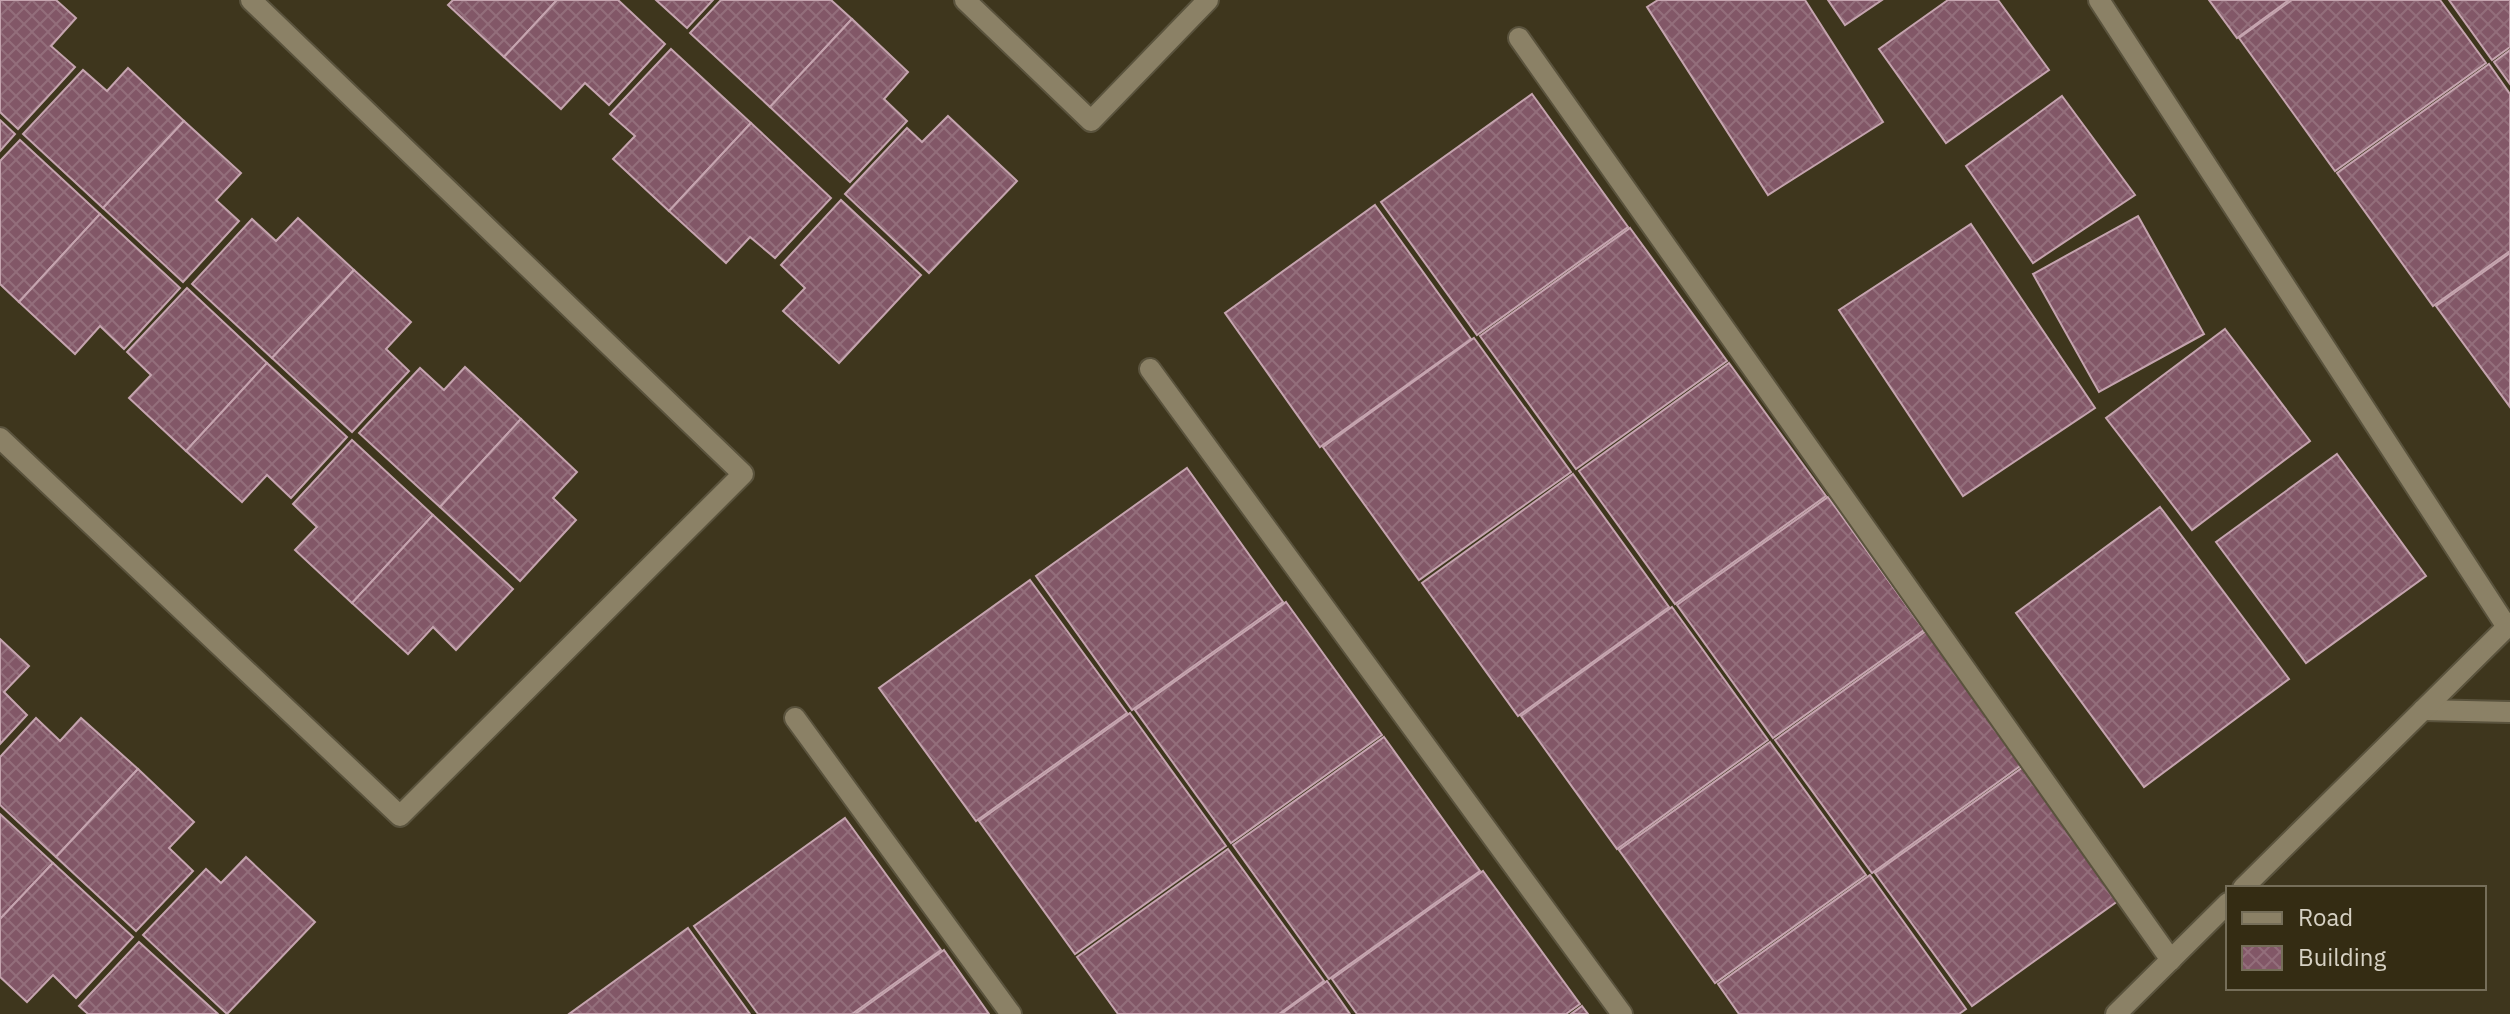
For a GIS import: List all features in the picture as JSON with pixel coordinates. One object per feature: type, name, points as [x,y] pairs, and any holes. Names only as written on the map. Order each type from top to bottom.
[{"type":"street","points":[[0,438],[400,816],[743,474],[251,0]]},
{"type":"street","points":[[965,0],[1091,121],[1208,0]]},
{"type":"street","points":[[2099,0],[2509,626],[2245,886]]},
{"type":"street","points":[[1519,38],[2171,960]]},
{"type":"street","points":[[1150,369],[1622,1014]]},
{"type":"street","points":[[2423,710],[2510,712]]},
{"type":"street","points":[[795,718],[1011,1014]]},
{"type":"street","points":[[2116,1014],[2226,905]]},
{"type":"building","points":[[0,0],[56,0],[76,18],[51,46],[75,67],[18,129],[0,112]]},
{"type":"building","points":[[453,0],[557,0],[504,57],[448,5]]},
{"type":"building","points":[[557,0],[618,0],[665,44],[609,105],[585,83],[561,109],[504,57]]},
{"type":"building","points":[[656,0],[713,0],[687,28]]},
{"type":"building","points":[[721,0],[831,0],[852,19],[770,107],[690,33]]},
{"type":"building","points":[[1658,0],[1805,0],[1883,122],[1768,195],[1647,7]]},
{"type":"building","points":[[1828,0],[1882,0],[1845,25]]},
{"type":"building","points":[[1948,0],[1998,0],[2049,70],[1946,143],[1879,49]]},
{"type":"building","points":[[2209,0],[2289,0],[2237,38]]},
{"type":"building","points":[[2292,0],[2440,0],[2486,63],[2335,171],[2239,38]]},
{"type":"building","points":[[2449,0],[2510,0],[2510,47],[2492,60]]},
{"type":"building","points":[[852,19],[908,72],[884,99],[907,121],[850,182],[770,107]]},
{"type":"building","points":[[671,49],[751,123],[669,211],[613,159],[635,136],[610,114]]},
{"type":"building","points":[[2510,50],[2510,84],[2494,62]]},
{"type":"building","points":[[2489,64],[2510,94],[2510,251],[2433,306],[2337,173]]},
{"type":"building","points":[[128,68],[184,121],[103,208],[23,134],[83,70],[107,91]]},
{"type":"building","points":[[1532,94],[1628,227],[1477,335],[1381,202]]},
{"type":"building","points":[[2062,96],[2135,195],[2033,263],[1966,166]]},
{"type":"building","points":[[948,116],[1017,181],[929,273],[845,194],[907,128],[922,142]]},
{"type":"building","points":[[0,120],[15,134],[0,151]]},
{"type":"building","points":[[184,121],[241,173],[216,200],[239,221],[183,282],[103,208]]},
{"type":"building","points":[[751,123],[831,198],[775,258],[750,237],[726,263],[669,211]]},
{"type":"building","points":[[20,140],[100,214],[19,302],[0,284],[0,161]]},
{"type":"building","points":[[841,200],[921,275],[839,363],[783,311],[805,288],[781,265]]},
{"type":"building","points":[[1375,205],[1471,339],[1320,447],[1225,313]]},
{"type":"building","points":[[100,214],[180,288],[124,349],[100,326],[75,354],[19,302]]},
{"type":"building","points":[[2138,216],[2204,334],[2099,392],[2033,274]]},
{"type":"building","points":[[298,218],[354,270],[272,358],[192,284],[252,219],[276,241]]},
{"type":"building","points":[[1971,224],[2095,408],[1963,496],[1839,310]]},
{"type":"building","points":[[1630,228],[1727,361],[1576,469],[1480,336]]},
{"type":"building","points":[[2510,253],[2510,407],[2436,306]]},
{"type":"building","points":[[354,270],[411,322],[386,349],[409,371],[352,432],[272,358]]},
{"type":"building","points":[[187,288],[267,363],[186,451],[129,398],[151,375],[127,352]]},
{"type":"building","points":[[2225,329],[2310,441],[2192,530],[2106,418]]},
{"type":"building","points":[[1474,338],[1571,472],[1419,580],[1323,447]]},
{"type":"building","points":[[267,363],[347,437],[291,498],[267,475],[242,502],[186,451]]},
{"type":"building","points":[[1729,363],[1826,496],[1675,604],[1579,471]]},
{"type":"building","points":[[465,367],[521,419],[440,507],[359,433],[420,368],[444,390]]},
{"type":"building","points":[[521,419],[577,472],[553,498],[576,520],[520,581],[440,507]]},
{"type":"building","points":[[352,440],[433,515],[352,603],[295,550],[317,527],[293,504]]},
{"type":"building","points":[[2337,454],[2426,576],[2306,663],[2216,542]]},
{"type":"building","points":[[1187,468],[1283,602],[1132,710],[1036,576]]},
{"type":"building","points":[[1573,474],[1669,607],[1518,716],[1422,583]]},
{"type":"building","points":[[1828,497],[1924,630],[1773,738],[1677,605]]},
{"type":"building","points":[[2160,507],[2289,679],[2144,787],[2016,613]]},
{"type":"building","points":[[433,515],[513,589],[456,650],[433,627],[408,654],[352,603]]},
{"type":"building","points":[[1030,580],[1127,713],[976,821],[879,688]]},
{"type":"building","points":[[1286,602],[1382,735],[1231,843],[1135,710]]},
{"type":"building","points":[[1672,607],[1768,740],[1617,849],[1521,716]]},
{"type":"building","points":[[1926,631],[2023,764],[1872,873],[1775,740]]},
{"type":"building","points":[[0,639],[29,666],[4,692],[27,715],[0,744]]},
{"type":"building","points":[[1130,713],[1226,846],[1075,954],[979,821]]},
{"type":"building","points":[[36,718],[60,741],[81,718],[138,769],[56,857],[0,805],[0,757]]},
{"type":"building","points":[[1384,737],[1480,871],[1329,979],[1233,845]]},
{"type":"building","points":[[1770,742],[1866,875],[1715,983],[1619,850]]},
{"type":"building","points":[[2026,765],[2122,898],[1972,1006],[1875,873]]},
{"type":"building","points":[[138,769],[194,822],[169,848],[193,871],[136,931],[56,857]]},
{"type":"building","points":[[0,814],[53,863],[0,919]]},
{"type":"building","points":[[845,818],[941,950],[852,1014],[758,1014],[694,926]]},
{"type":"building","points":[[1228,849],[1324,981],[1279,1014],[1118,1014],[1077,957]]},
{"type":"building","points":[[246,857],[315,922],[227,1014],[143,935],[206,869],[221,883]]},
{"type":"building","points":[[53,863],[133,937],[76,998],[53,975],[27,1002],[0,977],[0,919]]},
{"type":"building","points":[[1483,871],[1580,1004],[1566,1014],[1357,1014],[1332,979]]},
{"type":"building","points":[[1870,875],[1966,1009],[1959,1014],[1739,1014],[1718,984]]},
{"type":"building","points":[[688,928],[750,1014],[569,1014]]},
{"type":"building","points":[[139,942],[218,1014],[88,1014],[79,1006]]},
{"type":"building","points":[[944,950],[989,1014],[855,1014]]},
{"type":"building","points":[[1327,981],[1350,1014],[1281,1014]]},
{"type":"building","points":[[1582,1006],[1588,1014],[1571,1014]]}]
